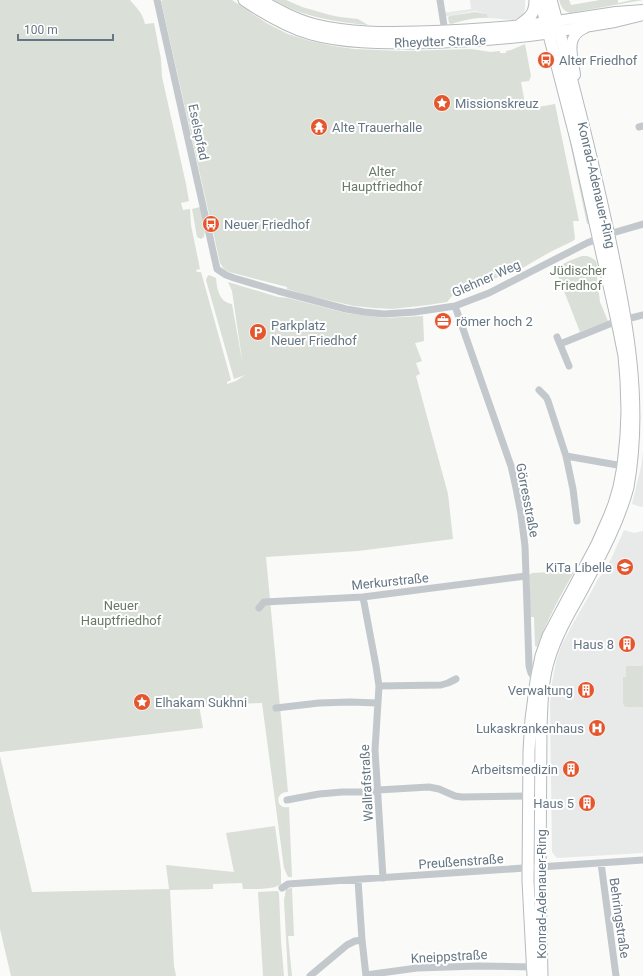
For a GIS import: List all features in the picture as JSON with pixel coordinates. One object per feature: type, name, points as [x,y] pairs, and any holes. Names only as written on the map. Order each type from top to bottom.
[{"type":"main road","name":"Rheydter Straße","points":[[244,0],[272,18],[291,27],[312,34],[348,41],[382,43],[448,42],[490,39],[553,27],[616,12],[643,10]]},
{"type":"main road","name":"Rheydter Straße","points":[[260,0],[294,18],[314,24],[335,29],[382,32],[445,32],[518,26],[588,27],[643,15]]},
{"type":"main road","points":[[518,26],[533,14],[535,0]]},
{"type":"main road","name":"Konrad-Adenauer-Ring","points":[[540,0],[553,27],[574,87],[589,144],[604,236],[622,320],[633,355],[638,406],[637,436],[633,466],[628,488],[616,523],[556,640],[547,666],[542,704],[541,727],[540,923],[542,976]]},
{"type":"main road","name":"Konrad-Adenauer-Ring","points":[[552,0],[553,27],[575,136],[604,236]]},
{"type":"main road","points":[[574,87],[575,75],[571,53],[572,42],[578,32],[588,27]]},
{"type":"main road","name":"Konrad-Adenauer-Ring","points":[[533,971],[528,868],[530,726],[536,681],[541,656],[548,636],[597,544],[609,517],[619,487],[623,466],[627,411],[622,320]]},
{"type":"street","name":"Eselspfad","points":[[157,0],[217,269]]},
{"type":"street","points":[[440,0],[445,32]]},
{"type":"street","name":"Glehner Weg","points":[[217,269],[229,276],[339,307],[364,312],[399,314],[455,306],[489,293],[587,243],[643,224]]},
{"type":"street","name":"Görresstraße","points":[[455,306],[510,466],[516,488],[525,546],[529,666],[536,681]]},
{"type":"street","points":[[569,366],[558,341],[622,320],[643,315]]},
{"type":"street","points":[[539,390],[548,400],[566,456],[573,489],[577,521]]},
{"type":"street","points":[[566,456],[623,466]]},
{"type":"street","name":"Merkurstraße","points":[[259,608],[264,602],[363,597],[526,576]]},
{"type":"street","name":"Wallrafstraße","points":[[363,597],[379,686],[375,750],[383,878]]},
{"type":"street","points":[[379,686],[441,685],[456,679]]},
{"type":"street","points":[[276,708],[319,703],[378,703]]},
{"type":"street","points":[[288,800],[319,794],[424,787],[434,788],[462,797],[529,796]]},
{"type":"street","name":"Preußenstraße","points":[[282,888],[288,884],[643,860]]},
{"type":"street","name":"Behringstraße","points":[[601,863],[616,976]]},
{"type":"street","points":[[358,880],[366,976]]},
{"type":"street","points":[[310,976],[347,945],[355,941],[362,940]]},
{"type":"street","name":"Kneippstraße","points":[[366,976],[417,968],[485,966],[533,971]]},
{"type":"shaded area","points":[[470,0],[525,0],[524,15],[521,18],[513,20],[488,18],[487,14],[475,11],[443,17],[442,13],[471,9]]},
{"type":"shaded area","points":[[643,451],[643,506],[641,507],[632,504],[641,467]]},
{"type":"shaded area","name":"Lukaskrankenhaus","points":[[624,530],[634,533],[643,531],[643,853],[557,858],[552,852],[550,704],[556,661],[562,644],[598,579],[611,559]]},
{"type":"green space","name":"Neuer Hauptfriedhof","points":[[0,0],[130,0],[141,14],[145,24],[154,23],[161,59],[162,77],[189,201],[181,203],[183,210],[190,209],[191,225],[200,269],[196,270],[197,272],[201,272],[231,380],[227,382],[227,384],[236,381],[245,375],[234,379],[206,280],[209,275],[216,278],[218,291],[221,298],[232,304],[243,366],[232,291],[228,282],[278,297],[288,298],[346,313],[384,318],[423,316],[424,341],[415,343],[422,361],[416,363],[420,374],[416,376],[448,494],[453,539],[358,551],[266,557],[288,792],[281,794],[278,800],[281,806],[289,807],[292,877],[288,877],[284,868],[262,703],[199,705],[203,728],[0,752]]},
{"type":"green space","name":"Alter Hauptfriedhof","points":[[232,0],[268,24],[288,34],[310,41],[354,49],[403,51],[471,49],[491,52],[500,51],[500,53],[506,53],[506,51],[525,44],[531,76],[529,81],[521,82],[526,109],[555,104],[579,221],[573,221],[575,239],[514,273],[501,276],[452,296],[447,302],[392,309],[354,306],[306,295],[287,289],[287,287],[229,272],[224,269],[220,263],[212,222],[211,223],[161,1]]},
{"type":"green space","points":[[274,0],[286,0],[302,7],[330,15],[358,19],[368,25],[308,15]]},
{"type":"green space","points":[[559,0],[569,0],[571,5],[600,0],[618,0],[618,3],[632,0],[643,0],[570,13],[563,8]]},
{"type":"green space","points":[[475,12],[487,14],[488,18],[474,19],[451,24],[449,23],[449,16]]},
{"type":"green space","points":[[561,100],[591,222],[587,224]]},
{"type":"green space","points":[[200,207],[205,229],[204,237],[201,239],[197,237],[192,209]]},
{"type":"green space","name":"Jüdischer Friedhof","points":[[582,256],[587,256],[596,261],[598,269],[597,278],[600,302],[608,321],[580,332],[555,268]]},
{"type":"green space","points":[[574,572],[554,608],[537,647],[535,646],[534,617],[530,617],[529,575],[532,573]]},
{"type":"green space","points":[[626,666],[643,666],[643,707],[624,706],[623,677],[626,677]]},
{"type":"green space","points":[[0,756],[32,892],[169,889],[166,865],[234,872],[226,833],[275,826],[281,871],[281,884],[263,889],[243,889],[242,883],[213,884],[213,889],[170,890],[174,966],[176,976],[11,976],[0,929]]},
{"type":"green space","points":[[292,888],[294,936],[288,936],[292,976],[288,976],[284,900],[286,889]]},
{"type":"green space","points":[[278,891],[284,976],[263,976],[258,892]]},
{"type":"place","name":"Alter Friedhof","points":[[546,60]]},
{"type":"place","name":"Missionskreuz","points":[[442,103]]},
{"type":"place","name":"Alte Trauerhalle","points":[[319,127]]},
{"type":"place","name":"Neuer Friedhof","points":[[211,224]]},
{"type":"place","name":"römer hoch 2","points":[[443,321]]},
{"type":"place","name":"Parkplatz Neuer Friedhof","points":[[258,332]]},
{"type":"place","name":"KiTa Libelle","points":[[625,567]]},
{"type":"place","name":"Haus 8","points":[[627,644]]},
{"type":"place","name":"Verwaltung","points":[[586,690]]},
{"type":"place","name":"Elhakam Sukhni","points":[[142,702]]},
{"type":"place","name":"Lukaskrankenhaus","points":[[597,728]]},
{"type":"place","name":"Arbeitsmedizin","points":[[571,769]]},
{"type":"place","name":"Haus 5","points":[[587,803]]}]
